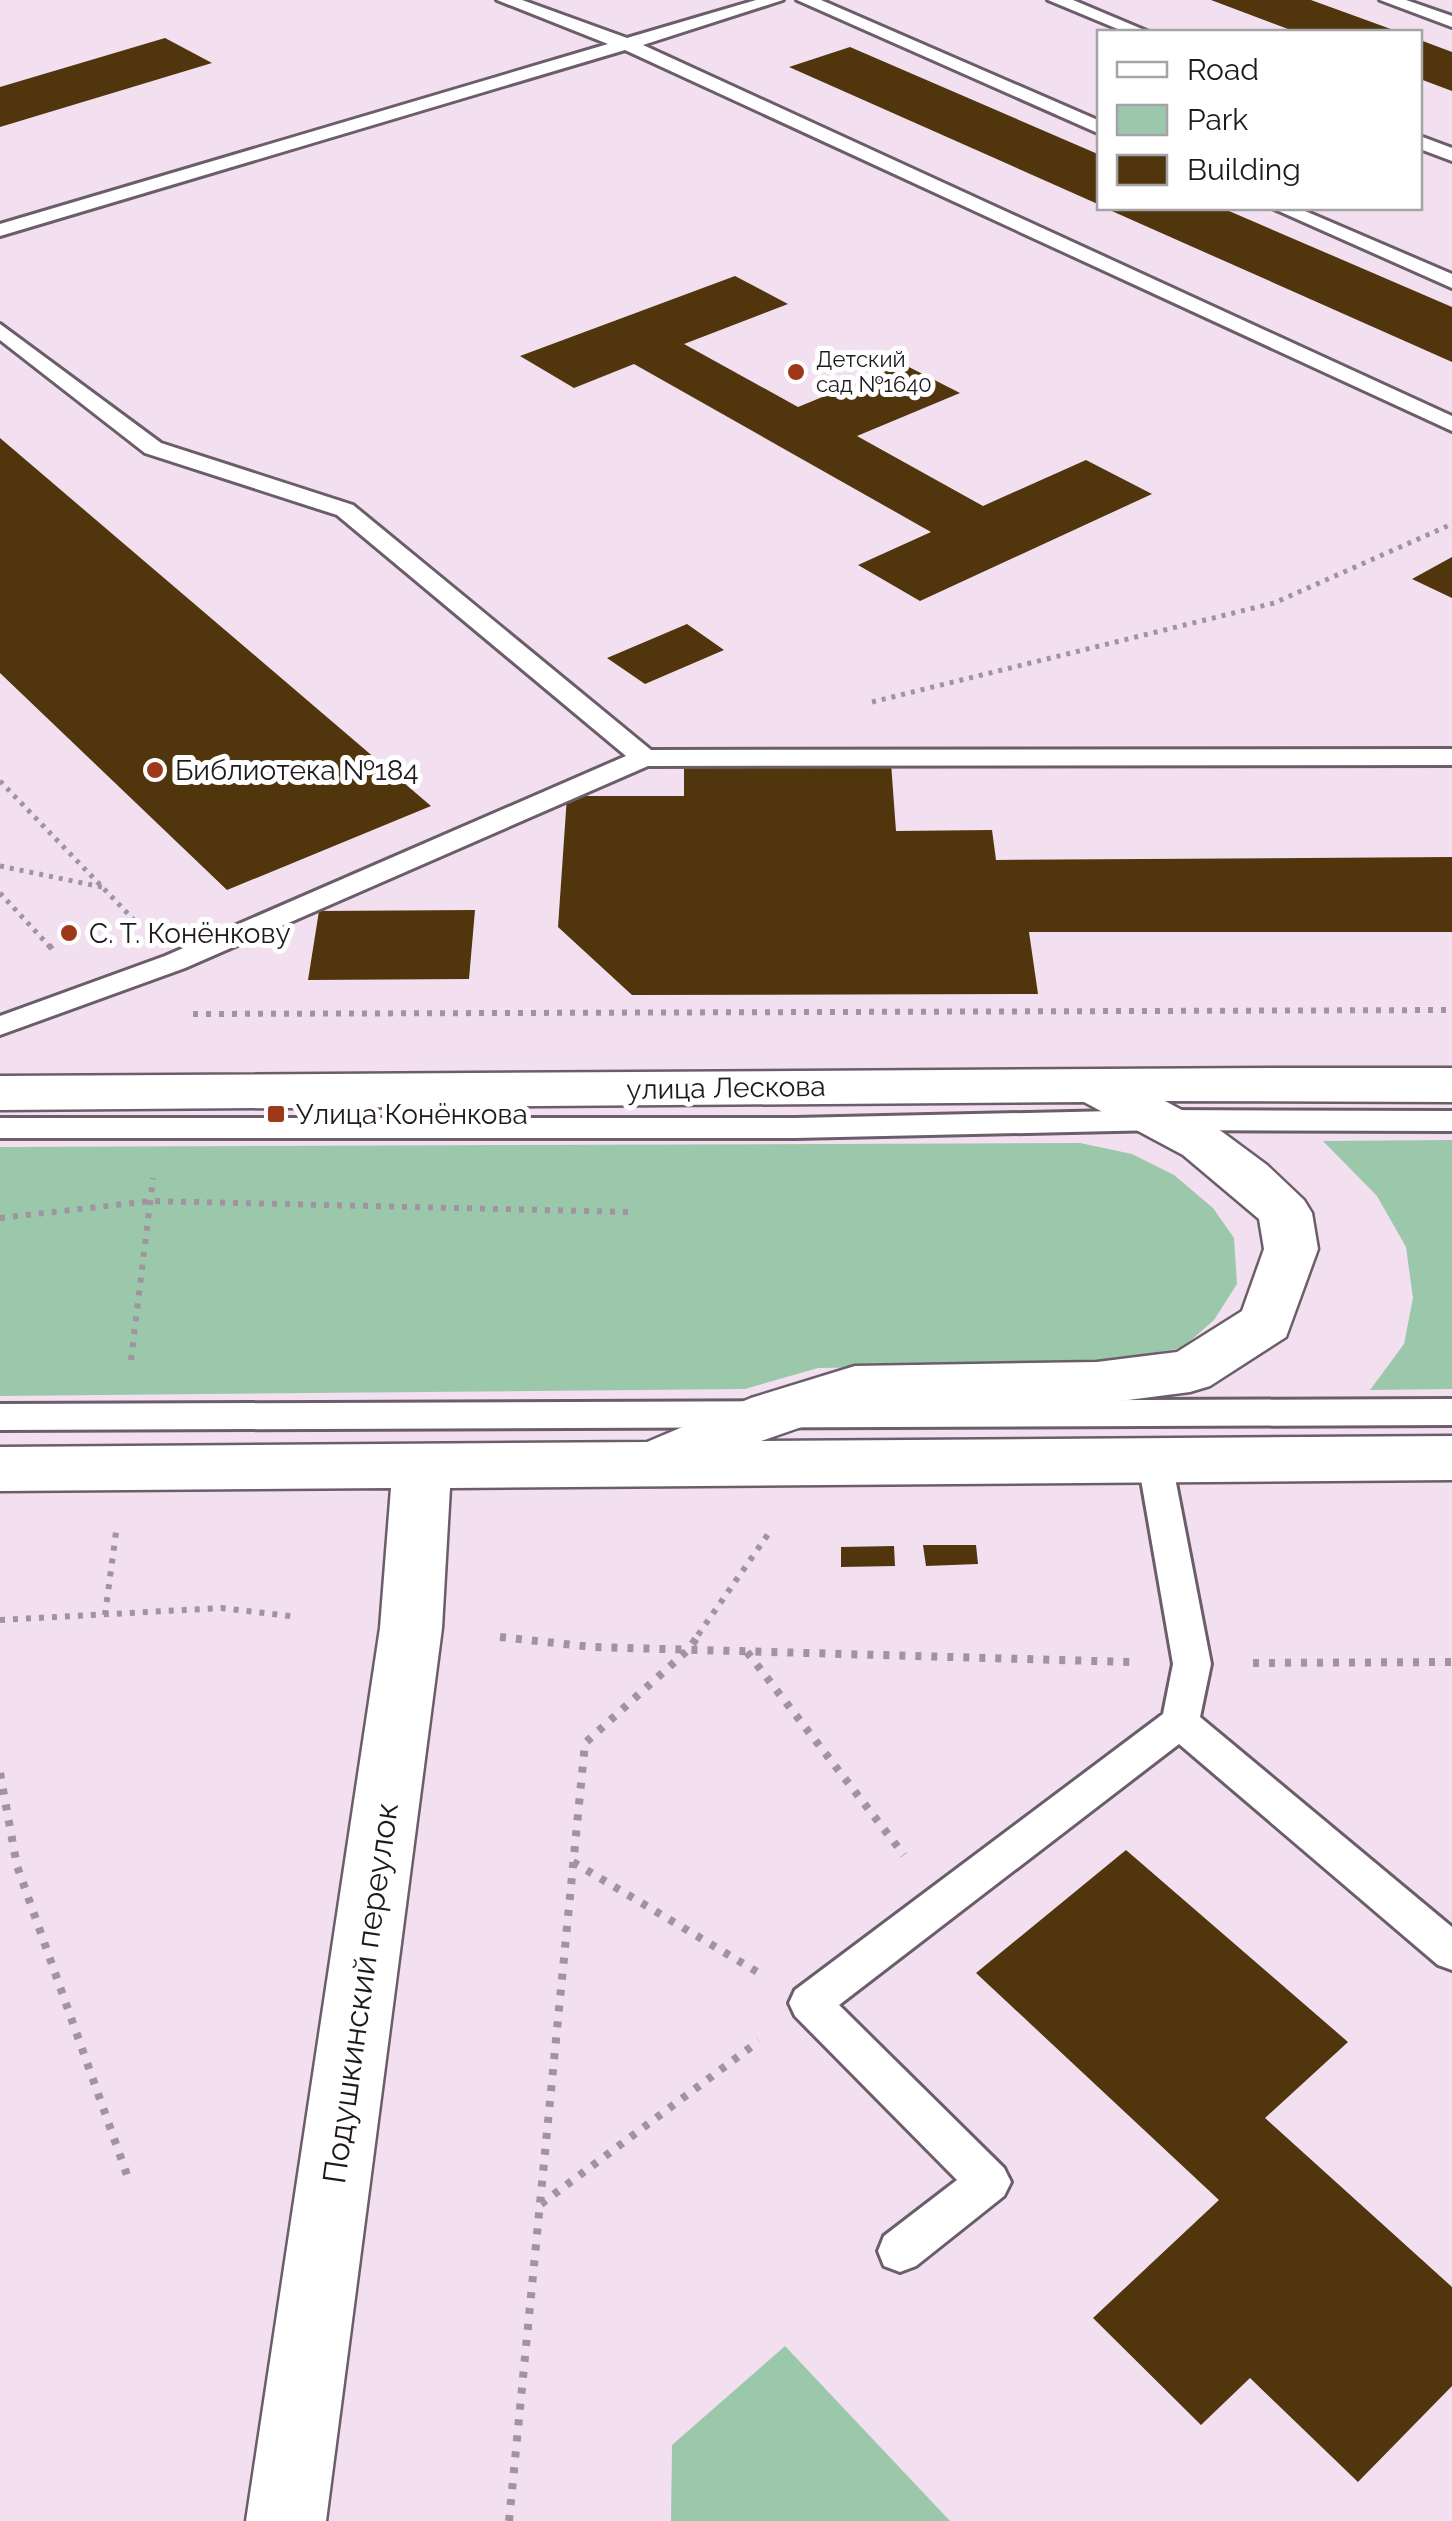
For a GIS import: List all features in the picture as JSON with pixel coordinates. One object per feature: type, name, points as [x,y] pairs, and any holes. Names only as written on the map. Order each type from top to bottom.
[{"type":"main road","name":"улица Лескова","points":[[0,1093],[694,1089],[1088,1082],[1452,1085]]},
{"type":"main road","points":[[641,1466],[772,1413],[855,1388],[1097,1383],[1190,1371],[1266,1323],[1291,1250],[1284,1213],[1202,1142],[1088,1082]]},
{"type":"main road","points":[[0,1468],[1452,1458]]},
{"type":"main road","name":"Подушкинский переулок","points":[[286,2521],[408,1648],[422,1464]]},
{"type":"lane","points":[[506,0],[629,45],[1452,424]]},
{"type":"lane","points":[[0,230],[774,0]]},
{"type":"lane","points":[[806,0],[1097,127]]},
{"type":"lane","points":[[1057,0],[1135,30]]},
{"type":"lane","points":[[1389,0],[1452,22]]},
{"type":"lane","points":[[1422,143],[1452,155]]},
{"type":"lane","points":[[1287,210],[1452,282]]},
{"type":"lane","points":[[0,330],[153,448],[346,510],[644,758]]},
{"type":"lane","points":[[0,1026],[175,962],[644,758],[1452,757]]},
{"type":"lane","name":"улица Лескова","points":[[0,1128],[795,1128],[1159,1120],[1452,1121]]},
{"type":"lane","points":[[0,1418],[1452,1412]]},
{"type":"lane","points":[[900,2251],[989,2182],[810,2003],[1180,1722],[1192,1664],[1155,1462]]},
{"type":"lane","points":[[1180,1722],[1452,1952]]},
{"type":"path","points":[[854,706],[1274,602],[1452,524]]},
{"type":"path","points":[[0,781],[175,962],[188,1014],[1452,1010]]},
{"type":"path","points":[[0,866],[103,887]]},
{"type":"path","points":[[0,893],[58,957]]},
{"type":"path","points":[[130,1366],[155,1164]]},
{"type":"path","points":[[0,1218],[151,1202],[631,1212]]},
{"type":"path","points":[[508,2521],[585,1743],[689,1649],[772,1529]]},
{"type":"path","points":[[105,1615],[116,1530]]},
{"type":"path","points":[[0,1620],[220,1608],[298,1616]]},
{"type":"path","points":[[500,1637],[592,1646],[1192,1664],[1452,1662]]},
{"type":"path","points":[[746,1651],[942,1904]]},
{"type":"path","points":[[0,1773],[18,1866],[126,2175]]},
{"type":"path","points":[[540,2204],[810,2003],[573,1862]]},
{"type":"green space","points":[[1452,1140],[1452,1389],[1370,1390],[1404,1344],[1413,1298],[1406,1247],[1377,1196],[1323,1141]]},
{"type":"green space","points":[[1080,1143],[1132,1154],[1174,1175],[1213,1208],[1234,1238],[1237,1284],[1214,1320],[1182,1348],[1083,1364],[818,1368],[745,1389],[0,1396],[0,1147]]},
{"type":"green space","points":[[785,2346],[950,2521],[671,2521],[672,2445]]},
{"type":"building","points":[[1211,0],[1311,0],[1394,30],[1291,30]]},
{"type":"building","points":[[165,38],[212,63],[0,127],[0,87]]},
{"type":"building","points":[[1422,41],[1452,52],[1452,91],[1422,80]]},
{"type":"building","points":[[850,47],[1097,154],[1097,204],[789,67]]},
{"type":"building","points":[[1110,210],[1227,210],[1452,307],[1452,362]]},
{"type":"building","points":[[735,276],[788,304],[684,344],[798,407],[903,364],[960,393],[857,436],[983,506],[1086,460],[1152,494],[920,601],[858,565],[931,532],[634,364],[574,388],[520,356]]},
{"type":"building","points":[[0,438],[431,806],[227,890],[0,673]]},
{"type":"building","points":[[1452,557],[1452,598],[1412,579]]},
{"type":"building","points":[[687,624],[724,650],[645,684],[607,658]]},
{"type":"building","points":[[891,763],[896,831],[992,830],[996,860],[1452,857],[1452,932],[1029,932],[1038,994],[632,995],[558,927],[567,796],[684,796],[684,764]]},
{"type":"building","points":[[475,910],[469,979],[308,980],[319,911]]},
{"type":"building","points":[[923,1545],[976,1545],[978,1564],[926,1566]]},
{"type":"building","points":[[894,1546],[895,1566],[841,1567],[841,1547]]},
{"type":"building","points":[[1126,1850],[1348,2042],[1265,2118],[1452,2287],[1452,2386],[1358,2482],[1250,2378],[1201,2425],[1093,2318],[1219,2200],[976,1973]]},
{"type":"place","name":"Детский сад №1640","points":[[796,372]]},
{"type":"place","name":"Библиотека №184","points":[[155,770]]},
{"type":"place","name":"С. Т. Конёнкову","points":[[69,933]]},
{"type":"place","name":"Улица Конёнкова","points":[[276,1114]]}]
